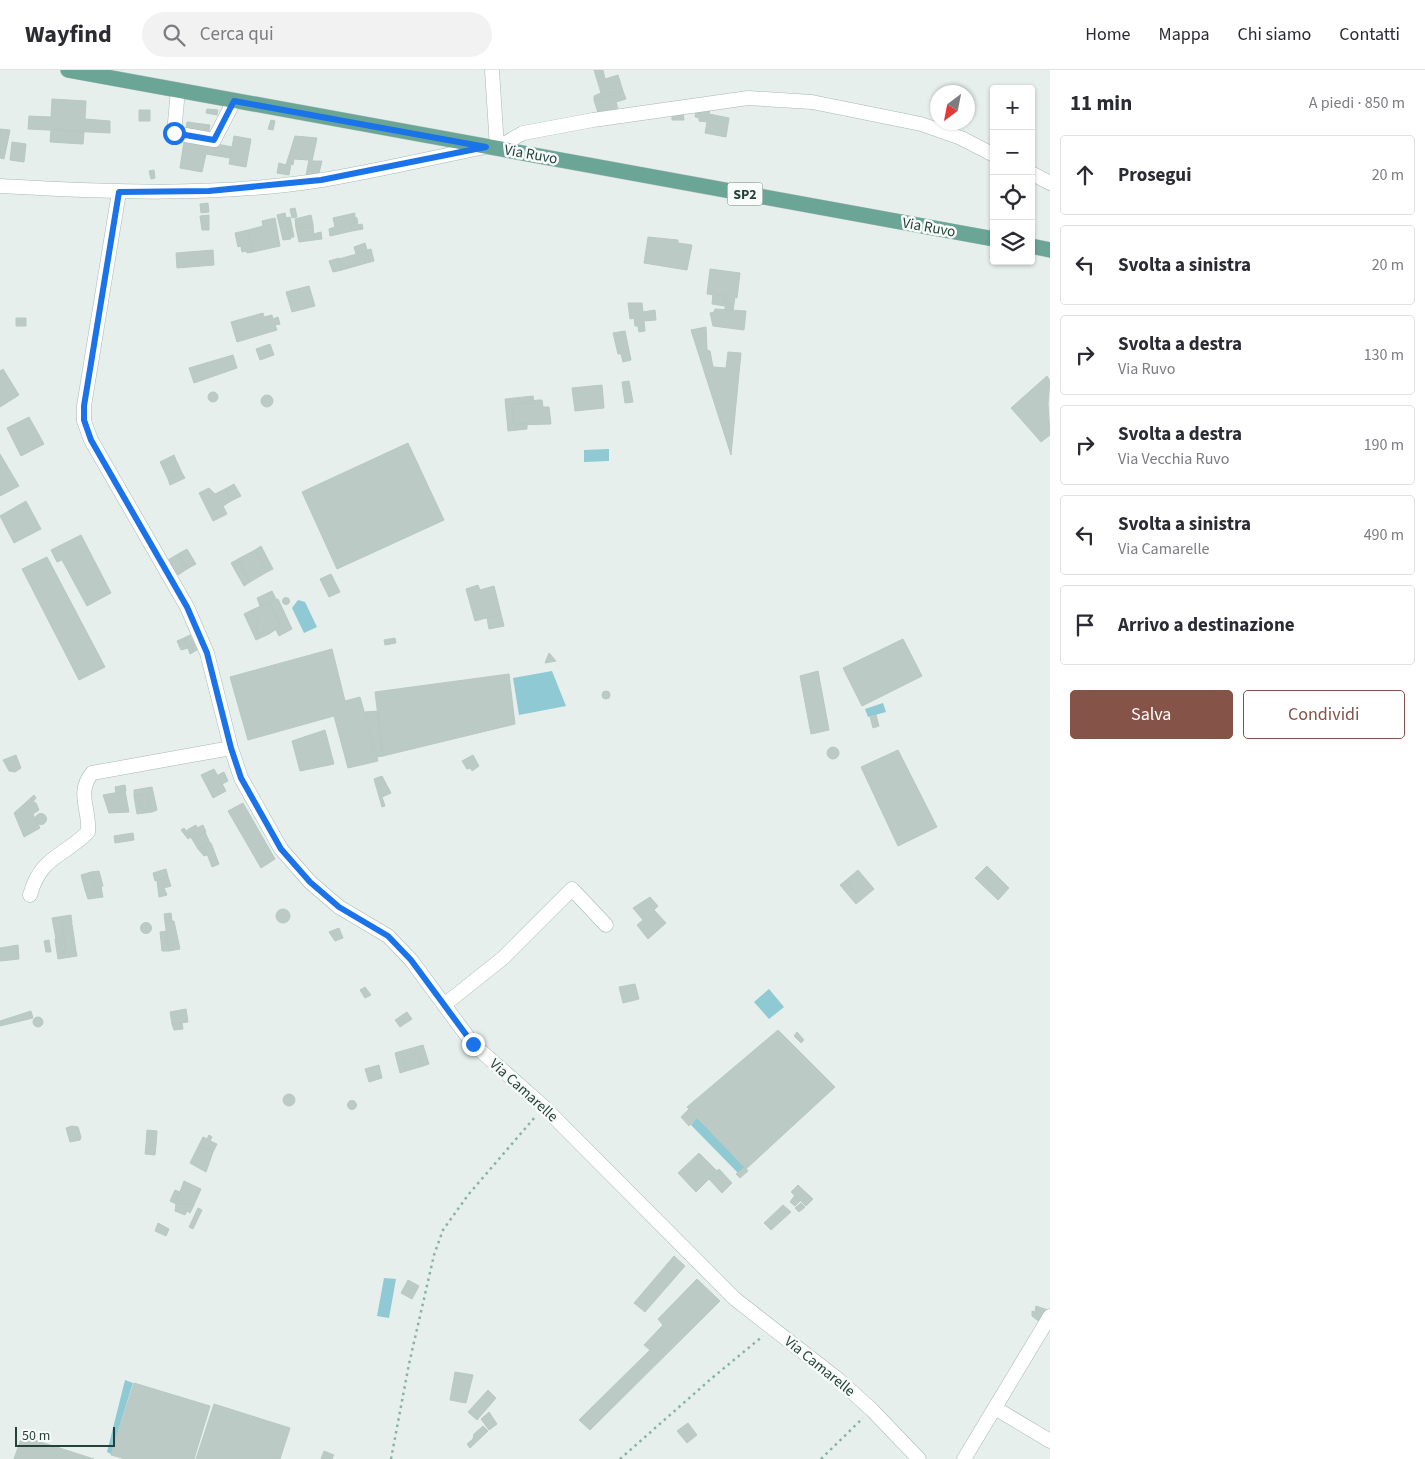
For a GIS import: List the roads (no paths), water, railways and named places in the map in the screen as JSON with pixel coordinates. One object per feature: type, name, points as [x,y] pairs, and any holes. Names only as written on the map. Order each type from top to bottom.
[{"type":"main road","name":"Via Ruvo","points":[[68,70],[990,238]]},
{"type":"main road","points":[[1035,247],[1050,250]]},
{"type":"street","points":[[492,70],[492,147]]},
{"type":"street","points":[[178,90],[174,133],[214,140],[234,101]]},
{"type":"street","points":[[0,186],[119,192],[209,191],[321,180],[492,147],[532,131],[593,120],[748,98],[812,102],[921,124],[961,138],[990,152]]},
{"type":"street","points":[[1035,175],[1050,183]]},
{"type":"street","name":"Via Camarelle","points":[[119,192],[84,406],[84,420],[91,440],[187,607],[207,653],[231,748],[251,798],[281,849],[310,882],[339,907],[388,936],[411,960],[473,1044],[544,1106],[735,1299],[839,1380],[872,1410],[919,1459]]},
{"type":"street","points":[[30,895],[35,877],[45,864],[88,832],[89,818],[83,796],[85,782],[92,773],[231,748]]},
{"type":"street","points":[[444,1005],[502,958],[572,888],[606,925]]},
{"type":"street","points":[[964,1459],[1050,1316]]},
{"type":"street","points":[[995,1408],[1050,1441]]},
{"type":"water","points":[[609,449],[609,461],[584,462],[584,450]]},
{"type":"water","points":[[298,600],[305,602],[317,627],[304,633],[292,608]]},
{"type":"water","points":[[552,671],[566,706],[519,715],[513,678]]},
{"type":"water","points":[[883,703],[886,712],[868,717],[865,709]]},
{"type":"water","points":[[769,989],[784,1007],[769,1019],[754,1002]]},
{"type":"water","points":[[697,1118],[745,1167],[738,1173],[691,1125]]},
{"type":"water","points":[[384,1278],[396,1279],[389,1318],[377,1316]]},
{"type":"water","points":[[125,1380],[133,1383],[111,1454],[107,1452]]}]
